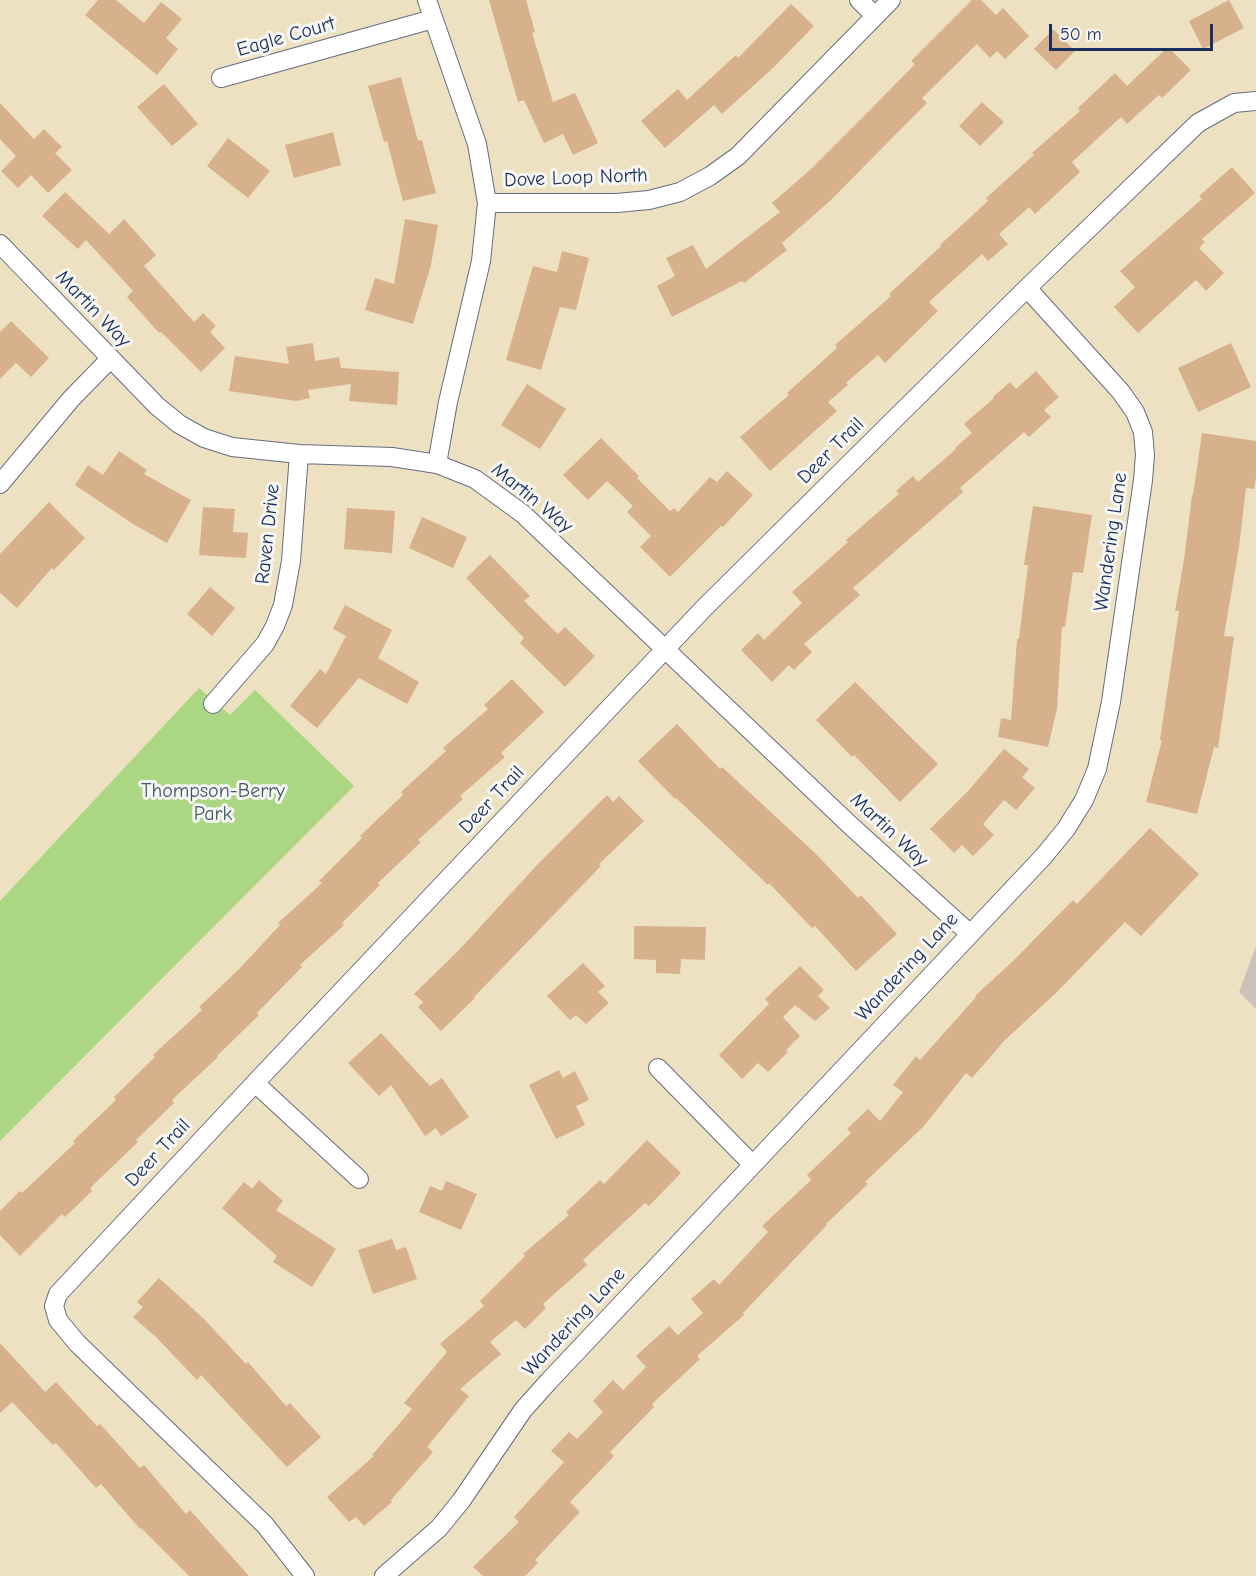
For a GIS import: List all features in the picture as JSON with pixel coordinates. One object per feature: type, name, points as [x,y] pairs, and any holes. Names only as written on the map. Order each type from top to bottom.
[{"type":"street","points":[[427,0],[477,144],[487,202]]},
{"type":"street","points":[[859,0],[875,16]]},
{"type":"street","name":"Dove Loop North","points":[[437,464],[448,402],[481,261],[487,202],[617,203],[649,200],[680,192],[710,177],[738,156],[891,0]]},
{"type":"street","name":"Eagle Court","points":[[221,78],[433,19]]},
{"type":"street","name":"Deer Trail","points":[[305,1576],[265,1525],[77,1343],[58,1320],[54,1306],[58,1294],[705,607],[1027,288],[1198,123],[1234,103],[1256,101]]},
{"type":"street","name":"Martin Way","points":[[0,244],[157,406],[179,424],[204,438],[232,447],[299,454],[392,457],[437,464],[475,479],[523,514],[851,826],[969,933]]},
{"type":"street","name":"Wandering Lane","points":[[384,1576],[439,1528],[461,1501],[530,1403],[1042,857],[1066,829],[1084,800],[1097,769],[1111,702],[1143,480],[1145,455],[1143,432],[1135,412],[1121,392],[1027,288]]},
{"type":"street","points":[[0,484],[70,399],[110,359]]},
{"type":"street","name":"Raven Drive","points":[[213,704],[265,644],[283,605],[291,561],[299,454]]},
{"type":"street","points":[[658,1068],[752,1164]]},
{"type":"street","points":[[255,1083],[359,1179]]},
{"type":"shaded area","points":[[1256,946],[1256,1009],[1239,992]]},
{"type":"green space","name":"Thompson-Berry Park","points":[[199,688],[230,715],[255,690],[354,786],[0,1141],[0,901]]},
{"type":"building","points":[[98,0],[116,0],[144,23],[161,2],[182,19],[166,38],[178,49],[157,75],[85,15]]},
{"type":"building","points":[[489,0],[526,0],[535,32],[532,33],[553,102],[575,93],[598,143],[573,155],[563,134],[544,143],[524,100],[518,102]]},
{"type":"building","points":[[972,0],[981,0],[996,15],[1003,8],[1029,36],[1005,59],[997,51],[990,58],[977,44],[922,98],[927,103],[831,200],[782,243],[787,250],[744,283],[742,281],[672,317],[657,286],[675,276],[666,258],[693,245],[706,269],[780,212],[772,203],[811,169],[868,112],[915,64],[911,61]]},
{"type":"building","points":[[1229,0],[1244,28],[1203,49],[1189,21]]},
{"type":"building","points":[[791,4],[814,26],[772,69],[722,114],[714,105],[665,148],[641,121],[678,89],[687,100],[736,55],[738,58]]},
{"type":"building","points":[[1053,29],[1075,51],[1056,70],[1034,49]]},
{"type":"building","points":[[1168,47],[1191,70],[1162,98],[1159,95],[1127,124],[1121,117],[1072,162],[1080,172],[1035,214],[1029,207],[999,234],[1008,244],[988,261],[982,254],[929,302],[938,311],[885,363],[878,355],[846,383],[848,385],[828,402],[837,411],[770,471],[740,437],[789,395],[787,393],[837,348],[835,345],[891,296],[889,294],[988,201],[986,198],[1080,111],[1078,108],[1115,73],[1127,86]]},
{"type":"building","points":[[401,77],[418,141],[422,140],[436,193],[403,201],[387,141],[384,142],[368,86]]},
{"type":"building","points":[[164,84],[198,124],[172,146],[137,107]]},
{"type":"building","points":[[982,102],[1004,122],[980,146],[959,126]]},
{"type":"building","points":[[0,103],[34,139],[44,129],[62,147],[55,153],[72,170],[48,193],[31,175],[18,188],[1,171],[16,156],[0,139]]},
{"type":"building","points":[[333,132],[341,165],[294,178],[285,145]]},
{"type":"building","points":[[228,138],[270,171],[248,198],[207,166]]},
{"type":"building","points":[[1232,167],[1255,193],[1202,239],[1205,242],[1199,248],[1224,273],[1206,291],[1196,280],[1138,333],[1114,307],[1135,287],[1120,271],[1202,199],[1199,196]]},
{"type":"building","points":[[65,192],[109,234],[124,219],[156,255],[144,266],[194,322],[203,313],[216,326],[210,332],[225,348],[201,372],[161,332],[159,333],[127,297],[133,291],[86,240],[78,249],[42,216]]},
{"type":"building","points":[[405,219],[438,225],[431,265],[413,324],[365,310],[375,278],[394,284]]},
{"type":"building","points":[[562,251],[589,258],[576,310],[560,307],[541,370],[506,360],[533,266],[557,272]]},
{"type":"building","points":[[11,321],[49,358],[31,377],[16,363],[0,379],[0,332]]},
{"type":"building","points":[[313,343],[315,361],[339,357],[341,368],[399,372],[397,405],[349,401],[351,384],[308,390],[310,398],[296,401],[229,391],[235,356],[289,364],[286,347]]},
{"type":"building","points":[[1231,343],[1251,387],[1198,412],[1178,368]]},
{"type":"building","points":[[1036,371],[1059,397],[1044,410],[1051,417],[1029,437],[1024,432],[960,488],[963,492],[853,588],[860,595],[804,644],[812,652],[794,670],[789,665],[772,682],[741,650],[758,633],[764,640],[802,603],[792,592],[848,542],[846,540],[899,494],[896,491],[913,476],[918,482],[972,433],[964,424],[1010,382],[1016,389]]},
{"type":"building","points":[[527,384],[566,409],[540,449],[501,425]]},
{"type":"building","points":[[1202,433],[1256,441],[1256,478],[1254,489],[1246,488],[1224,636],[1234,637],[1218,748],[1214,747],[1197,814],[1146,802],[1162,740],[1160,740],[1179,611],[1175,611]]},
{"type":"building","points":[[601,438],[670,511],[674,508],[678,512],[710,477],[717,482],[727,471],[753,495],[670,577],[640,547],[651,536],[627,512],[633,506],[607,481],[588,500],[563,475]]},
{"type":"building","points":[[119,451],[147,470],[144,474],[191,500],[167,543],[133,524],[75,485],[88,465],[103,475]]},
{"type":"building","points":[[49,502],[85,538],[54,570],[52,568],[17,608],[0,593],[0,554]]},
{"type":"building","points":[[1033,506],[1092,515],[1083,573],[1073,572],[1065,627],[1062,627],[1057,709],[1048,747],[998,737],[1001,718],[1011,720],[1017,639],[1019,639],[1028,565],[1024,565]]},
{"type":"building","points":[[203,507],[235,509],[233,532],[248,533],[246,558],[199,555]]},
{"type":"building","points":[[347,508],[395,511],[392,553],[344,549]]},
{"type":"building","points":[[422,517],[467,537],[453,568],[409,548]]},
{"type":"building","points":[[490,555],[530,596],[524,601],[558,634],[565,627],[595,656],[565,687],[520,643],[524,638],[466,578]]},
{"type":"building","points":[[210,587],[235,608],[212,636],[187,614]]},
{"type":"building","points":[[345,605],[392,630],[378,658],[419,682],[407,704],[359,678],[317,728],[290,706],[320,669],[326,674],[346,636],[333,629]]},
{"type":"building","points":[[512,679],[544,712],[501,753],[505,757],[460,796],[463,799],[418,840],[421,842],[378,883],[380,885],[342,923],[344,925],[300,965],[302,967],[257,1013],[259,1015],[172,1100],[174,1103],[136,1140],[138,1142],[90,1188],[92,1191],[65,1217],[62,1214],[20,1256],[0,1235],[0,1211],[75,1143],[73,1141],[116,1100],[114,1097],[155,1057],[153,1055],[202,1010],[199,1007],[239,969],[280,925],[278,923],[322,883],[319,881],[362,838],[360,836],[403,795],[401,792],[446,751],[443,748],[488,709],[484,705]]},
{"type":"building","points":[[855,682],[938,764],[900,802],[816,720]]},
{"type":"building","points":[[677,724],[720,769],[722,767],[815,853],[858,898],[861,895],[897,934],[856,971],[815,926],[812,928],[769,883],[768,885],[675,799],[638,761]]},
{"type":"building","points":[[1004,749],[1029,769],[1022,777],[1035,788],[1016,810],[1004,800],[983,824],[994,835],[973,856],[962,845],[954,853],[930,829],[969,790]]},
{"type":"building","points":[[607,795],[613,802],[619,796],[644,821],[599,864],[601,866],[441,1031],[418,1007],[423,1002],[414,994]]},
{"type":"building","points":[[1150,828],[1199,874],[1141,936],[1125,922],[1057,992],[1005,1040],[972,1078],[966,1073],[924,1126],[865,1182],[868,1184],[826,1224],[743,1313],[744,1315],[697,1356],[700,1359],[652,1404],[654,1407],[610,1452],[614,1456],[570,1502],[580,1512],[535,1560],[538,1563],[525,1576],[483,1576],[473,1567],[519,1522],[514,1517],[564,1462],[551,1451],[569,1432],[577,1439],[603,1412],[593,1401],[613,1380],[623,1390],[646,1367],[636,1356],[669,1326],[678,1335],[703,1313],[691,1299],[714,1279],[719,1285],[768,1232],[762,1226],[811,1180],[807,1175],[851,1133],[847,1129],[868,1109],[880,1121],[903,1092],[893,1085],[916,1056],[920,1060],[975,996],[1073,900],[1077,904]]},
{"type":"building","points":[[634,926],[706,927],[705,960],[681,959],[680,974],[656,973],[656,960],[634,959]]},
{"type":"building","points":[[583,963],[605,986],[598,992],[609,1003],[586,1024],[576,1015],[570,1020],[547,996]]},
{"type":"building","points":[[800,966],[824,990],[818,996],[830,1008],[815,1021],[795,1005],[783,1017],[800,1036],[768,1072],[758,1063],[742,1079],[719,1055],[769,1004],[765,999]]},
{"type":"building","points":[[381,1033],[430,1086],[442,1078],[469,1117],[441,1136],[436,1128],[425,1136],[391,1085],[379,1096],[348,1063]]},
{"type":"building","points":[[559,1070],[563,1078],[575,1071],[589,1100],[576,1106],[585,1125],[556,1139],[529,1085]]},
{"type":"building","points":[[647,1140],[681,1173],[649,1206],[645,1203],[583,1260],[587,1265],[543,1304],[546,1308],[525,1329],[516,1320],[490,1342],[501,1354],[460,1389],[469,1396],[427,1447],[433,1452],[391,1500],[392,1502],[364,1526],[356,1517],[349,1522],[327,1497],[374,1456],[372,1455],[412,1409],[404,1403],[447,1352],[440,1344],[484,1306],[480,1301],[525,1256],[523,1254],[569,1215],[566,1212],[600,1180],[604,1184]]},
{"type":"building","points":[[259,1180],[283,1201],[276,1210],[336,1249],[312,1287],[273,1262],[277,1256],[222,1208],[244,1182],[252,1189]]},
{"type":"building","points":[[446,1181],[477,1194],[461,1230],[419,1212],[430,1186],[442,1191]]},
{"type":"building","points":[[392,1239],[396,1250],[406,1247],[417,1279],[373,1294],[358,1250]]},
{"type":"building","points":[[159,1278],[203,1318],[246,1364],[248,1362],[286,1406],[290,1403],[321,1437],[287,1467],[201,1375],[197,1380],[156,1337],[133,1317],[143,1307],[137,1302]]},
{"type":"building","points":[[0,1343],[45,1392],[56,1382],[97,1426],[100,1424],[140,1468],[144,1465],[186,1514],[190,1510],[249,1576],[189,1576],[140,1529],[101,1484],[96,1488],[56,1443],[53,1445],[12,1402],[0,1413]]}]
